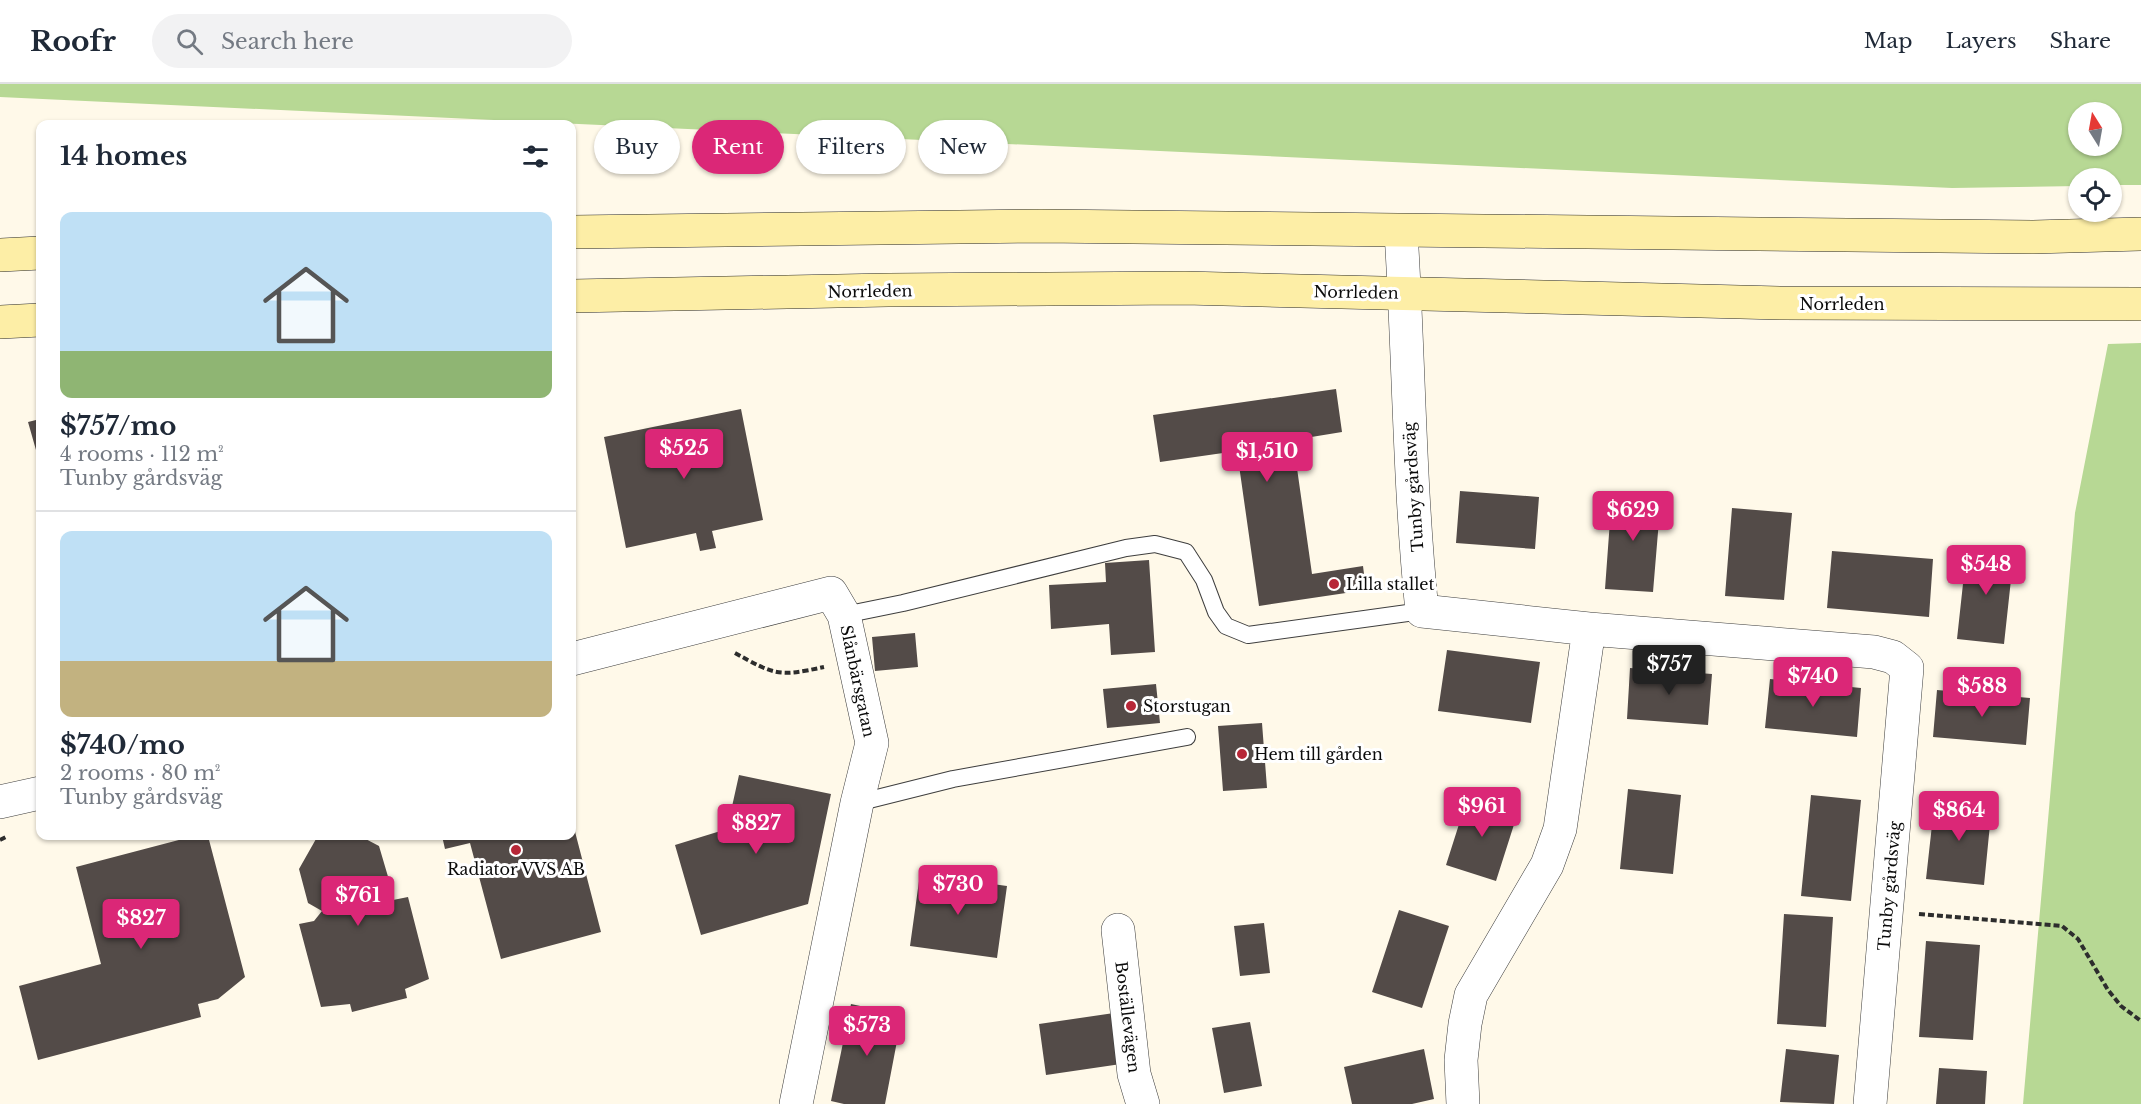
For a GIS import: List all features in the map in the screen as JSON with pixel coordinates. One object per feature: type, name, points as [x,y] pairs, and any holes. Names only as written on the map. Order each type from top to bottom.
[{"type":"main road","points":[[576,232],[1041,226],[1401,232],[1631,232],[2033,237],[2141,234]]},
{"type":"main road","points":[[0,255],[36,253]]},
{"type":"main road","name":"Norrleden","points":[[576,296],[1185,288],[1780,303],[2141,304]]},
{"type":"main road","points":[[0,322],[36,320]]},
{"type":"street","name":"Tunby gårdsväg","points":[[1401,232],[1405,293],[1408,430],[1422,611],[1589,629],[1875,652],[1893,657],[1907,668],[1870,1104]]},
{"type":"street","name":"Slånbärsgatan","points":[[576,658],[831,593],[844,615],[872,742],[796,1104]]},
{"type":"street","points":[[1463,1104],[1461,1060],[1471,995],[1547,865],[1560,829],[1589,629]]},
{"type":"street","points":[[0,802],[36,794]]},
{"type":"street","name":"Boställevägen","points":[[1118,930],[1134,1074],[1143,1104]]},
{"type":"lane","points":[[844,615],[903,603],[1126,548],[1155,544],[1186,552],[1204,580],[1216,612],[1226,626],[1248,635],[1422,611]]},
{"type":"lane","points":[[858,803],[953,779],[1187,737]]},
{"type":"path","points":[[733,652],[768,671],[784,674],[854,660]]},
{"type":"path","points":[[1886,914],[1899,913],[2062,926],[2078,939],[2108,990],[2121,1006],[2141,1021]]},
{"type":"green space","points":[[0,84],[2141,84],[2141,185],[2122,185],[2122,168],[2068,168],[2068,186],[1952,188],[1008,144],[1008,120],[918,120],[918,140],[906,139],[906,120],[796,120],[796,134],[784,134],[784,120],[692,120],[692,129],[680,129],[680,120],[594,120],[594,125],[576,124],[576,120],[493,120],[0,97]]},
{"type":"green space","points":[[2141,343],[2141,1104],[2023,1104],[2075,513],[2108,344]]},
{"type":"building","points":[[1336,389],[1342,432],[1293,440],[1312,574],[1363,566],[1366,590],[1259,606],[1237,451],[1160,462],[1153,415]]},
{"type":"building","points":[[741,409],[763,520],[712,531],[716,548],[700,551],[696,533],[626,548],[604,437]]},
{"type":"building","points":[[36,420],[36,450],[28,422]]},
{"type":"building","points":[[1460,491],[1539,497],[1535,549],[1456,543]]},
{"type":"building","points":[[1612,493],[1661,496],[1653,592],[1605,589]]},
{"type":"building","points":[[1732,508],[1792,513],[1784,600],[1725,596]]},
{"type":"building","points":[[1967,547],[2014,552],[2004,644],[1957,639]]},
{"type":"building","points":[[1832,551],[1933,559],[1929,617],[1827,608]]},
{"type":"building","points":[[1149,560],[1155,652],[1111,655],[1109,624],[1051,629],[1049,585],[1106,582],[1105,563]]},
{"type":"building","points":[[915,633],[918,667],[875,671],[872,637]]},
{"type":"building","points":[[1447,650],[1540,662],[1531,723],[1438,711]]},
{"type":"building","points":[[1630,668],[1712,674],[1708,725],[1627,719]]},
{"type":"building","points":[[1770,679],[1861,688],[1857,737],[1765,728]]},
{"type":"building","name":"Storstugan","points":[[1156,684],[1160,723],[1107,728],[1103,689]]},
{"type":"building","points":[[1937,690],[2030,698],[2026,745],[1933,737]]},
{"type":"building","points":[[1262,723],[1267,788],[1223,791],[1218,726]]},
{"type":"building","points":[[739,775],[831,794],[808,904],[701,935],[675,845],[727,829]]},
{"type":"building","points":[[1628,789],[1681,795],[1673,874],[1620,869]]},
{"type":"building","points":[[1811,795],[1861,800],[1851,901],[1801,896]]},
{"type":"building","points":[[1468,796],[1518,812],[1496,881],[1446,865]]},
{"type":"building","points":[[1935,798],[1992,804],[1984,885],[1926,879]]},
{"type":"building","points":[[576,835],[601,932],[501,959],[470,843],[445,849],[443,840],[576,840]]},
{"type":"building","points":[[179,840],[209,840],[245,977],[218,999],[198,1004],[201,1017],[38,1060],[19,986],[101,964],[76,867]]},
{"type":"building","points":[[315,840],[368,840],[379,846],[389,880],[381,892],[393,900],[408,897],[429,979],[405,989],[407,998],[352,1012],[350,1004],[321,1007],[299,924],[314,921],[322,911],[308,903],[299,869]]},
{"type":"building","points":[[920,874],[1007,886],[997,958],[910,946]]},
{"type":"building","points":[[1399,910],[1449,926],[1422,1008],[1372,992]]},
{"type":"building","points":[[1784,914],[1833,917],[1826,1027],[1777,1024]]},
{"type":"building","points":[[1264,923],[1270,973],[1240,976],[1234,926]]},
{"type":"building","points":[[1926,941],[1980,945],[1973,1040],[1919,1037]]},
{"type":"building","points":[[851,1004],[902,1015],[885,1104],[844,1104],[831,1101]]},
{"type":"building","points":[[1114,1013],[1121,1064],[1046,1075],[1039,1024]]},
{"type":"building","points":[[1250,1022],[1262,1086],[1224,1093],[1212,1028]]},
{"type":"building","points":[[1424,1049],[1434,1099],[1412,1104],[1352,1104],[1344,1067]]},
{"type":"building","points":[[1786,1049],[1839,1055],[1834,1104],[1780,1102]]},
{"type":"building","points":[[1939,1068],[1987,1071],[1985,1104],[1936,1104]]},
{"type":"place","name":"Lilla stallet","points":[[1334,584]]},
{"type":"place","name":"Storstugan","points":[[1131,706]]},
{"type":"place","name":"Hem till gården","points":[[1242,754]]},
{"type":"place","name":"Radiator VVS AB","points":[[516,850]]}]
